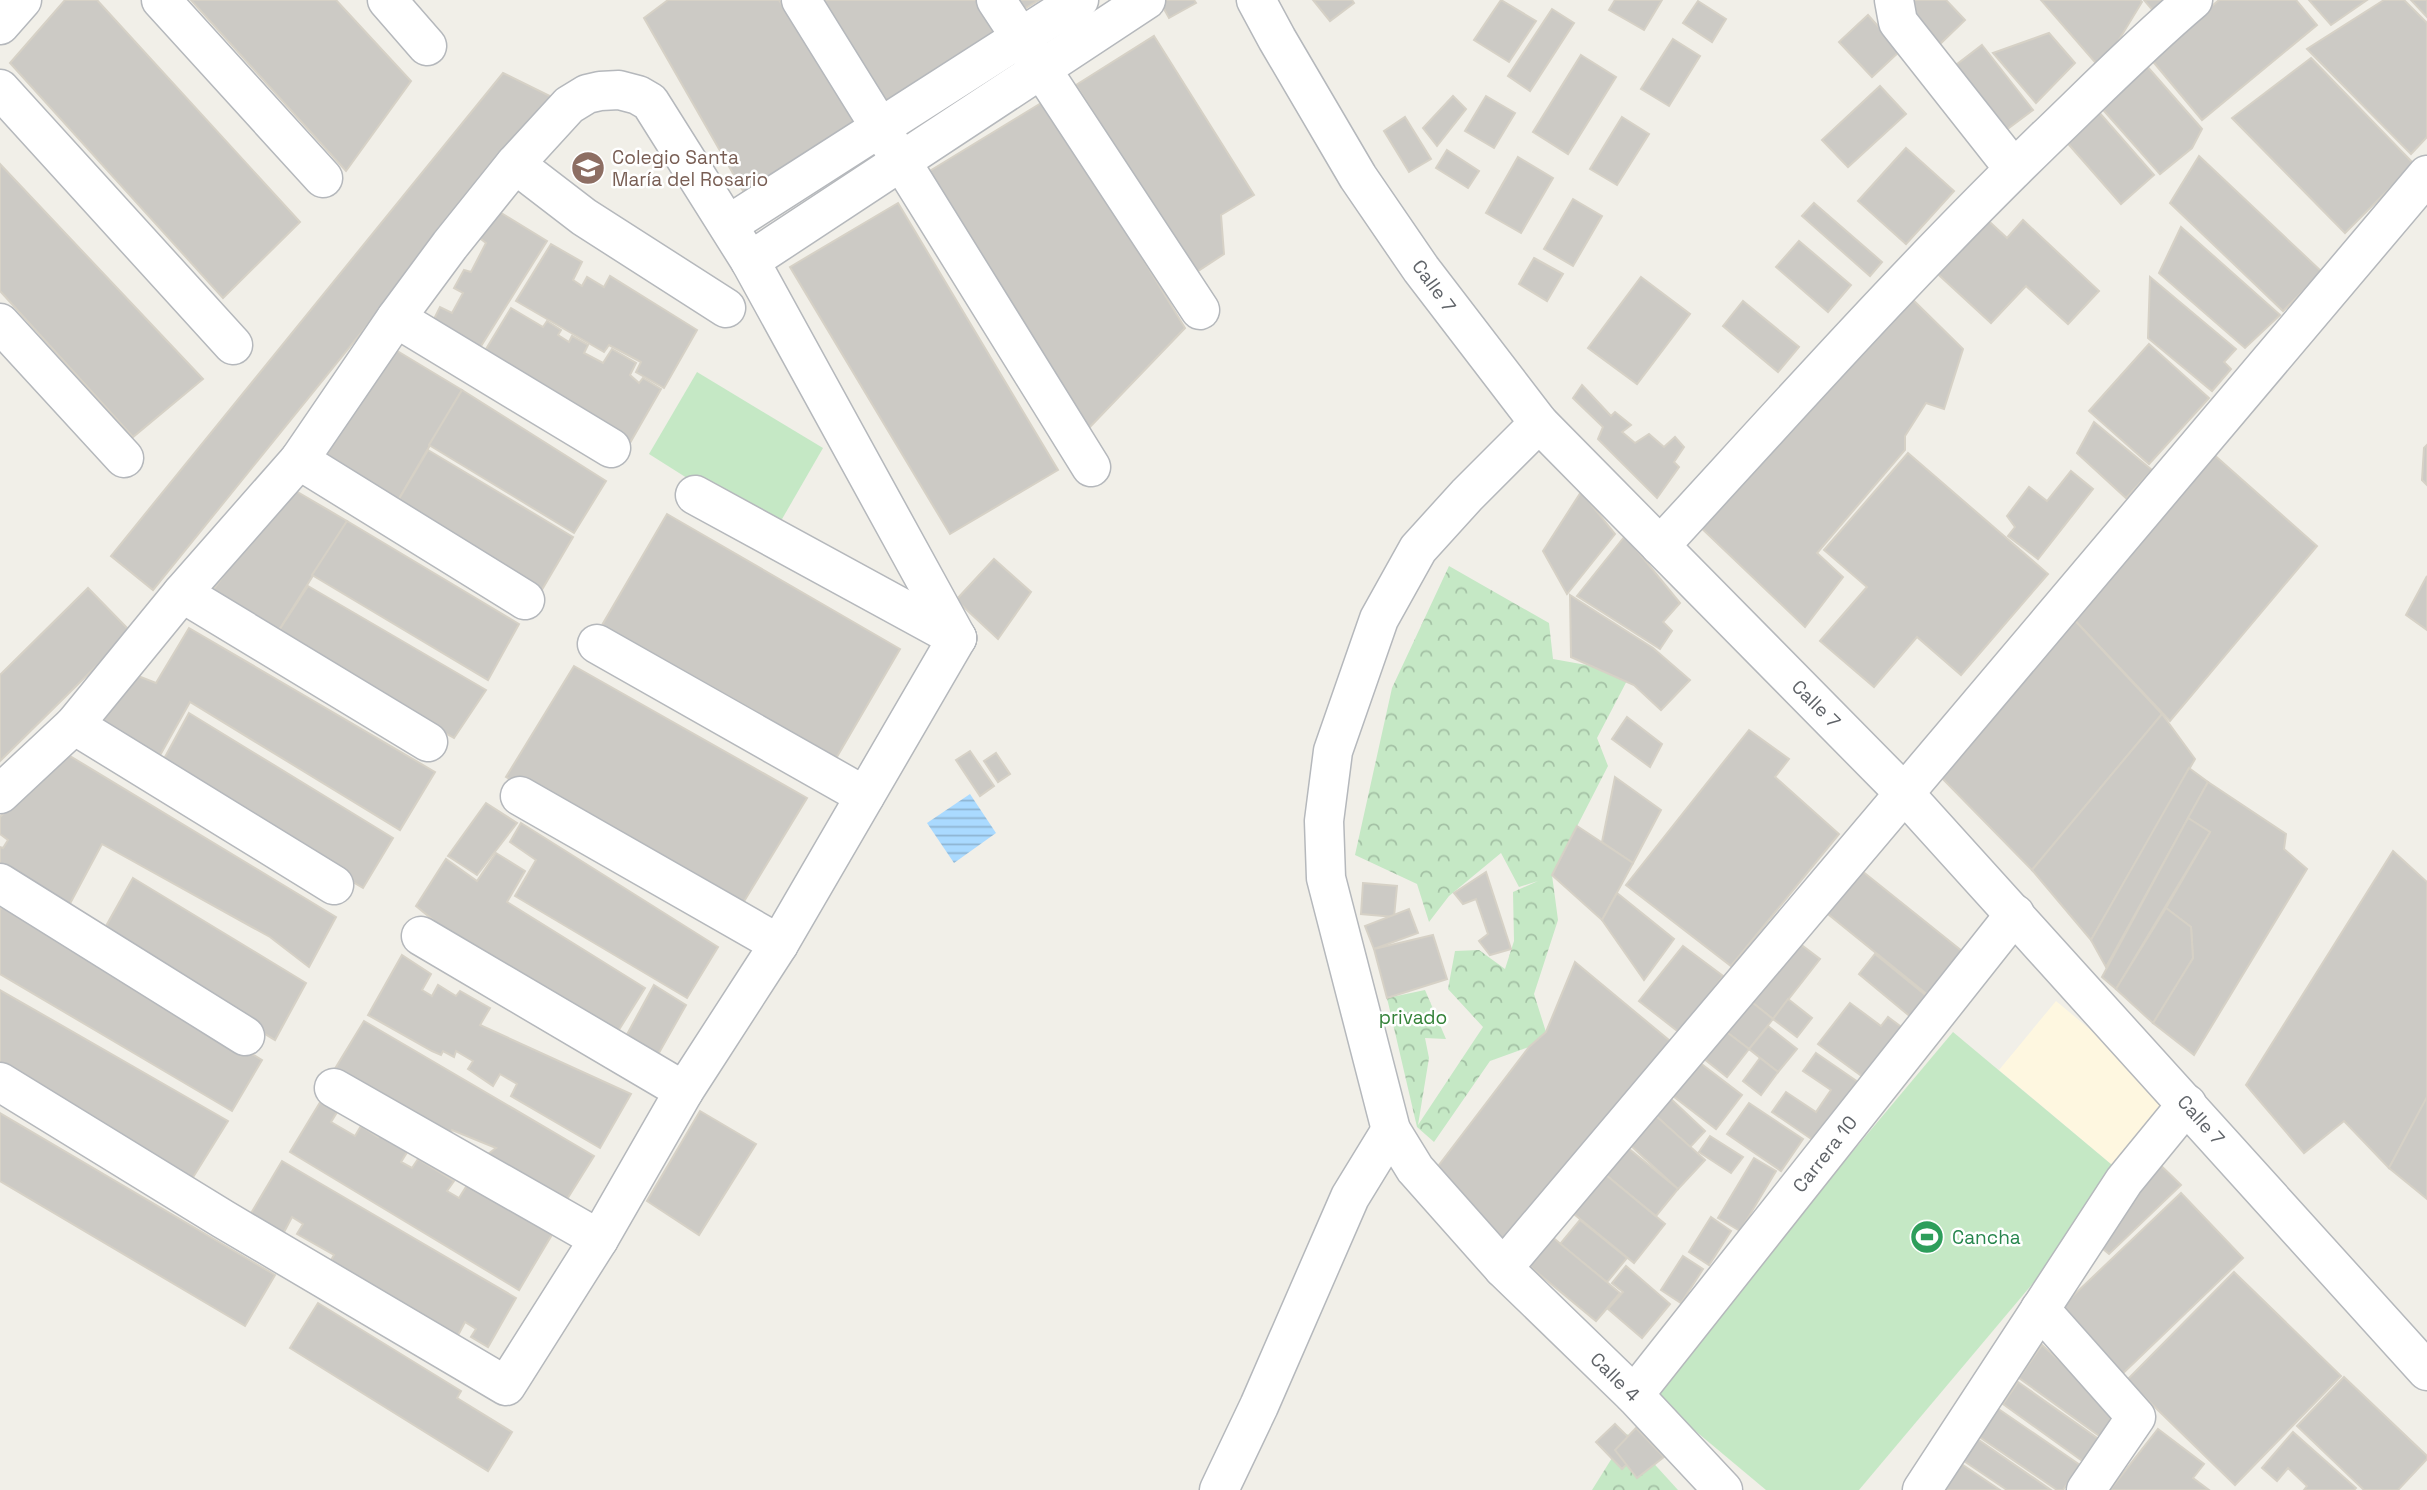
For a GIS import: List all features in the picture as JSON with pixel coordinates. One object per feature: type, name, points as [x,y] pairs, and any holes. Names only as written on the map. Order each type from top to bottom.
[{"type":"street","points":[[0,25],[22,0]]},
{"type":"street","points":[[162,0],[323,178]]},
{"type":"street","points":[[387,0],[427,46]]},
{"type":"street","points":[[801,0],[1091,467]]},
{"type":"street","points":[[996,0],[1200,310]]},
{"type":"street","points":[[729,225],[1079,0]]},
{"type":"street","points":[[750,261],[1146,0]]},
{"type":"street","name":"Calle 7","points":[[1256,0],[1276,39],[1358,177],[1421,269],[1539,423],[1903,792],[2427,1371]]},
{"type":"street","points":[[1894,0],[1898,22],[2014,169]]},
{"type":"street","points":[[1651,536],[2014,169],[2162,26],[2193,0]]},
{"type":"street","points":[[0,89],[233,345]]},
{"type":"street","points":[[0,794],[74,725],[183,593],[299,460],[396,318],[515,164],[569,105],[587,94],[600,91],[619,90],[638,95],[650,102],[750,261],[957,638]]},
{"type":"street","points":[[515,164],[584,217],[726,308]]},
{"type":"street","points":[[1503,1268],[2427,175]]},
{"type":"street","points":[[396,318],[611,448]]},
{"type":"street","points":[[0,323],[124,458]]},
{"type":"street","name":"Calle 4","points":[[1539,423],[1418,549],[1379,619],[1334,751],[1324,821],[1326,878],[1391,1130],[1415,1169],[1503,1268],[1634,1395],[1723,1490]]},
{"type":"street","points":[[299,460],[526,600]]},
{"type":"street","points":[[695,495],[957,638]]},
{"type":"street","points":[[183,593],[428,742]]},
{"type":"street","points":[[0,1082],[223,1219],[506,1386],[599,1240],[684,1091],[779,944],[957,638]]},
{"type":"street","points":[[597,644],[865,796]]},
{"type":"street","points":[[74,725],[334,885]]},
{"type":"street","points":[[520,796],[779,944]]},
{"type":"street","points":[[0,883],[245,1036]]},
{"type":"street","name":"Carrera 10","points":[[1634,1395],[2015,914]]},
{"type":"street","points":[[421,936],[684,1091]]},
{"type":"street","points":[[334,1088],[599,1240]]},
{"type":"street","points":[[1922,1490],[2124,1181],[2187,1104]]},
{"type":"street","points":[[1219,1490],[1259,1406],[1350,1197],[1391,1130]]},
{"type":"street","points":[[2040,1309],[2136,1417],[2086,1490]]},
{"type":"shaded area","points":[[2056,1001],[2182,1106],[2124,1175],[1999,1070]]},
{"type":"green space","points":[[697,372],[823,448],[774,533],[649,454]]},
{"type":"green space","name":"privado","points":[[1449,566],[1549,623],[1553,659],[1631,673],[1597,738],[1608,766],[1552,875],[1558,920],[1534,994],[1546,1032],[1529,1047],[1490,1061],[1434,1142],[1417,1127],[1387,998],[1425,990],[1446,1039],[1425,1038],[1429,1058],[1418,1125],[1483,1027],[1448,989],[1455,951],[1479,950],[1505,969],[1514,941],[1513,892],[1538,881],[1519,887],[1501,853],[1449,896],[1429,922],[1417,884],[1355,855],[1392,688]]},
{"type":"green space","name":"Cancha","points":[[1953,1032],[2124,1175],[1859,1490],[1766,1490],[1650,1393]]},
{"type":"green space","points":[[1627,1434],[1678,1490],[1592,1490]]},
{"type":"water","points":[[970,794],[996,833],[954,863],[927,823]]},
{"type":"building","points":[[65,0],[97,0],[300,222],[223,298],[10,63]]},
{"type":"building","points":[[191,0],[336,0],[411,81],[346,171]]},
{"type":"building","points":[[668,0],[779,0],[855,123],[746,196],[644,18]]},
{"type":"building","points":[[817,0],[985,0],[1007,35],[887,110]]},
{"type":"building","points":[[1019,0],[1039,0],[1024,9]]},
{"type":"building","points":[[1159,0],[1194,0],[1196,3],[1169,18]]},
{"type":"building","points":[[1313,0],[1352,0],[1354,3],[1330,21]]},
{"type":"building","points":[[1501,0],[1536,21],[1509,62],[1474,40]]},
{"type":"building","points":[[1615,0],[1662,0],[1644,30],[1609,10]]},
{"type":"building","points":[[1912,0],[1946,0],[1965,20],[1938,46],[1903,9]]},
{"type":"building","points":[[2041,0],[2140,0],[2142,2],[2101,69]]},
{"type":"building","points":[[2144,0],[2170,0],[2155,13]]},
{"type":"building","points":[[2219,0],[2296,0],[2317,25],[2202,120],[2150,58]]},
{"type":"building","points":[[2309,0],[2367,0],[2331,25]]},
{"type":"building","points":[[2384,0],[2404,0],[2427,23],[2427,137],[2411,154],[2307,49]]},
{"type":"building","points":[[2411,0],[2427,0],[2427,17]]},
{"type":"building","points":[[1698,1],[1726,19],[1712,42],[1683,23]]},
{"type":"building","points":[[1552,9],[1574,23],[1530,91],[1508,76]]},
{"type":"building","points":[[1868,15],[1900,51],[1872,77],[1839,42]]},
{"type":"building","points":[[2049,33],[2075,63],[2036,103],[1993,53]]},
{"type":"building","points":[[1154,36],[1254,195],[1221,215],[1224,254],[1195,273],[1076,85]]},
{"type":"building","points":[[1673,39],[1700,56],[1669,106],[1641,89]]},
{"type":"building","points":[[1982,45],[2033,110],[2002,133],[1952,68]]},
{"type":"building","points":[[1581,55],[1616,77],[1568,154],[1533,132]]},
{"type":"building","points":[[2311,58],[2414,164],[2345,233],[2232,118]]},
{"type":"building","points":[[2145,64],[2202,129],[2192,148],[2160,174],[2098,104]]},
{"type":"building","points":[[503,73],[552,97],[153,590],[111,556]]},
{"type":"building","points":[[1880,86],[1906,114],[1848,167],[1822,140]]},
{"type":"building","points":[[1453,96],[1466,109],[1437,146],[1423,128]]},
{"type":"building","points":[[1486,96],[1515,113],[1494,148],[1465,131]]},
{"type":"building","points":[[1046,100],[1185,328],[1086,431],[928,172]]},
{"type":"building","points":[[2097,110],[2154,175],[2121,204],[2064,139]]},
{"type":"building","points":[[1405,117],[1431,159],[1409,172],[1384,131]]},
{"type":"building","points":[[1622,117],[1649,134],[1617,185],[1590,169]]},
{"type":"building","points":[[1906,148],[1954,191],[1906,244],[1858,201]]},
{"type":"building","points":[[1447,150],[1479,171],[1468,188],[1436,168]]},
{"type":"building","points":[[2199,156],[2322,272],[2283,311],[2170,203]]},
{"type":"building","points":[[1518,157],[1553,178],[1521,233],[1486,213]]},
{"type":"building","points":[[0,164],[203,379],[133,437],[0,291]]},
{"type":"building","points":[[1573,199],[1602,216],[1573,266],[1544,249]]},
{"type":"building","points":[[898,203],[1058,470],[950,534],[790,267]]},
{"type":"building","points":[[1814,203],[1882,262],[1870,276],[1802,216]]},
{"type":"building","points":[[498,211],[547,241],[476,354],[431,325],[440,307],[452,313],[463,293],[454,288],[464,270],[471,272],[486,243],[477,236]]},
{"type":"building","points":[[1980,213],[2007,238],[2023,220],[2099,291],[2068,324],[2026,286],[1991,323],[1929,266]]},
{"type":"building","points":[[2181,227],[2280,315],[2245,348],[2159,273]]},
{"type":"building","points":[[1799,241],[1851,285],[1828,312],[1776,267]]},
{"type":"building","points":[[551,244],[582,262],[573,280],[582,286],[587,277],[604,287],[610,276],[697,330],[664,388],[636,372],[641,362],[609,345],[604,352],[516,301]]},
{"type":"building","points":[[1534,258],[1563,274],[1547,301],[1519,284]]},
{"type":"building","points":[[1641,277],[1690,314],[1637,384],[1588,348]]},
{"type":"building","points":[[2150,277],[2236,349],[2224,362],[2231,369],[2212,391],[2148,338]]},
{"type":"building","points":[[1905,292],[1963,349],[1944,409],[1926,403],[1905,436],[1905,450],[1817,553],[1843,577],[1805,627],[1696,523]]},
{"type":"building","points":[[1743,301],[1799,347],[1778,372],[1723,326]]},
{"type":"building","points":[[511,308],[543,327],[547,321],[561,330],[558,335],[569,342],[572,336],[588,345],[584,353],[603,363],[612,349],[636,363],[630,375],[639,383],[643,378],[661,389],[627,448],[480,359]]},
{"type":"building","points":[[2149,344],[2209,398],[2149,464],[2089,411]]},
{"type":"building","points":[[394,349],[462,390],[393,509],[314,456]]},
{"type":"building","points":[[1582,385],[1611,416],[1615,412],[1631,425],[1622,432],[1635,443],[1649,434],[1664,447],[1675,437],[1684,447],[1674,462],[1679,467],[1657,498],[1598,439],[1603,427],[1573,398]]},
{"type":"building","points":[[462,390],[606,481],[574,533],[429,445]]},
{"type":"building","points":[[2094,422],[2152,470],[2126,498],[2077,453]]},
{"type":"building","points":[[2427,445],[2427,485],[2422,480],[2424,448]]},
{"type":"building","points":[[428,450],[573,537],[537,598],[393,509]]},
{"type":"building","points":[[1908,453],[2048,574],[1961,675],[1917,637],[1874,687],[1820,641],[1867,587],[1824,550]]},
{"type":"building","points":[[2212,453],[2317,546],[2170,721],[2067,612]]},
{"type":"building","points":[[2071,471],[2093,489],[2038,559],[2008,536],[2015,527],[2007,516],[2029,487],[2047,501]]},
{"type":"building","points":[[289,487],[347,521],[274,638],[210,594]]},
{"type":"building","points":[[1581,492],[1615,534],[1567,594],[1543,551]]},
{"type":"building","points":[[667,514],[900,649],[831,767],[598,632]]},
{"type":"building","points":[[347,521],[519,624],[488,680],[312,575]]},
{"type":"building","points":[[1625,536],[1680,603],[1663,622],[1672,631],[1660,649],[1577,596]]},
{"type":"building","points":[[994,559],[1031,592],[998,639],[956,600]]},
{"type":"building","points":[[2427,576],[2427,630],[2406,615]]},
{"type":"building","points":[[308,586],[486,690],[454,738],[274,638]]},
{"type":"building","points":[[88,588],[131,632],[0,761],[0,675]]},
{"type":"building","points":[[1570,595],[1653,648],[1690,680],[1661,710],[1634,685],[1571,657]]},
{"type":"building","points":[[2067,612],[2162,714],[2032,870],[1933,769]]},
{"type":"building","points":[[189,628],[435,772],[400,830],[190,702],[154,766],[100,726],[133,674],[156,683]]},
{"type":"building","points":[[574,666],[807,798],[737,913],[506,777]]},
{"type":"building","points":[[189,713],[393,838],[363,888],[159,768]]},
{"type":"building","points":[[2162,714],[2195,759],[2091,940],[2032,870]]},
{"type":"building","points":[[1627,717],[1662,744],[1650,767],[1612,739]]},
{"type":"building","points":[[1749,730],[1789,759],[1775,777],[1839,834],[1731,966],[1626,885]]},
{"type":"building","points":[[970,751],[994,786],[980,796],[956,760]]},
{"type":"building","points":[[65,753],[336,917],[309,967],[270,937],[102,844],[66,911],[0,870],[0,847],[3,848],[8,840],[0,834],[0,817]]},
{"type":"building","points":[[996,753],[1010,774],[998,782],[984,761]]},
{"type":"building","points":[[2189,768],[2208,782],[2106,967],[2091,940]]},
{"type":"building","points":[[1615,777],[1661,810],[1633,863],[1602,842]]},
{"type":"building","points":[[2208,782],[2286,834],[2284,849],[2307,869],[2194,1055],[2153,1023],[2193,958],[2191,927],[2166,908],[2210,832],[2188,818]]},
{"type":"building","points":[[486,803],[517,823],[477,875],[448,856]]},
{"type":"building","points":[[2188,818],[2210,832],[2116,989],[2102,977]]},
{"type":"building","points":[[521,823],[718,947],[687,998],[515,896],[536,860],[510,842]]},
{"type":"building","points":[[1577,826],[1633,863],[1602,920],[1552,875]]},
{"type":"building","points":[[2393,851],[2427,882],[2427,1098],[2389,1168],[2344,1121],[2304,1153],[2246,1085]]},
{"type":"building","points":[[496,853],[525,871],[507,902],[645,988],[612,1041],[431,932],[433,920],[416,906],[446,859],[477,881]]},
{"type":"building","points":[[1857,867],[1968,956],[1933,999],[1823,910]]},
{"type":"building","points":[[1486,872],[1511,949],[1490,955],[1479,941],[1488,934],[1476,899],[1463,904],[1454,893]]},
{"type":"building","points":[[133,878],[306,983],[275,1040],[101,935]]},
{"type":"building","points":[[1363,883],[1397,886],[1394,917],[1361,914]]},
{"type":"building","points":[[1617,893],[1674,939],[1644,980],[1602,920]]},
{"type":"building","points":[[4,903],[262,1060],[232,1111],[0,974],[0,910]]},
{"type":"building","points":[[2166,908],[2191,927],[2193,958],[2153,1023],[2116,989]]},
{"type":"building","points":[[1409,909],[1418,933],[1374,949],[1365,926]]},
{"type":"building","points":[[1433,935],[1447,979],[1387,998],[1374,949]]},
{"type":"building","points":[[1795,940],[1820,959],[1773,1019],[1748,999]]},
{"type":"building","points":[[1683,946],[1723,976],[1680,1033],[1639,1001]]},
{"type":"building","points":[[1875,954],[1929,998],[1912,1018],[1859,974]]},
{"type":"building","points":[[402,955],[431,974],[422,990],[432,996],[438,985],[456,996],[460,991],[490,1008],[480,1025],[631,1094],[600,1148],[511,1096],[517,1084],[500,1074],[493,1086],[468,1069],[473,1061],[456,1051],[454,1057],[443,1051],[441,1055],[368,1015]]},
{"type":"building","points":[[1575,962],[1670,1041],[1507,1244],[1436,1169],[1529,1047],[1546,1032]]},
{"type":"building","points":[[654,985],[686,1005],[651,1067],[619,1049]]},
{"type":"building","points":[[0,990],[228,1121],[192,1179],[0,1064]]},
{"type":"building","points":[[1748,999],[1773,1019],[1749,1049],[1724,1030]]},
{"type":"building","points":[[1788,999],[1812,1018],[1797,1037],[1773,1019]]},
{"type":"building","points":[[1850,1003],[1881,1026],[1888,1017],[1912,1035],[1874,1085],[1818,1044]]},
{"type":"building","points":[[364,1021],[594,1156],[559,1212],[488,1154],[496,1148],[452,1130],[448,1140],[333,1072]]},
{"type":"building","points":[[1768,1026],[1797,1049],[1778,1072],[1749,1049]]},
{"type":"building","points":[[1724,1030],[1749,1049],[1727,1077],[1703,1058]]},
{"type":"building","points":[[1816,1053],[1858,1082],[1816,1142],[1772,1112],[1786,1092],[1816,1112],[1831,1090],[1803,1071]]},
{"type":"building","points":[[1760,1058],[1778,1072],[1761,1095],[1743,1081]]},
{"type":"building","points":[[1695,1059],[1742,1095],[1716,1129],[1669,1093]]},
{"type":"building","points":[[2427,1097],[2427,1199],[2389,1168]]},
{"type":"building","points":[[322,1099],[339,1109],[331,1122],[355,1136],[361,1126],[378,1137],[382,1129],[411,1146],[401,1162],[412,1168],[418,1159],[454,1181],[447,1191],[459,1198],[469,1182],[553,1233],[519,1290],[290,1152]]},
{"type":"building","points":[[1671,1099],[1705,1131],[1690,1147],[1655,1115]]},
{"type":"building","points":[[1749,1103],[1803,1139],[1781,1171],[1727,1134]]},
{"type":"building","points":[[700,1111],[756,1144],[699,1235],[647,1201]]},
{"type":"building","points":[[0,1113],[275,1275],[245,1326],[0,1181]]},
{"type":"building","points":[[1655,1115],[1705,1160],[1678,1189],[1629,1144]]},
{"type":"building","points":[[1710,1136],[1743,1157],[1731,1173],[1699,1152]]},
{"type":"building","points":[[1628,1148],[1678,1189],[1656,1216],[1606,1175]]},
{"type":"building","points":[[2151,1156],[2181,1185],[2109,1254],[2097,1244]]},
{"type":"building","points":[[1754,1158],[1776,1171],[1740,1231],[1718,1218]]},
{"type":"building","points":[[282,1161],[516,1298],[488,1347],[471,1337],[476,1329],[465,1322],[456,1339],[329,1264],[334,1255],[297,1234],[303,1224],[292,1217],[283,1234],[250,1215]]},
{"type":"building","points":[[1606,1175],[1665,1224],[1634,1263],[1574,1214]]},
{"type":"building","points":[[2181,1193],[2243,1258],[2118,1378],[2055,1313]]},
{"type":"building","points":[[1711,1217],[1731,1231],[1709,1265],[1689,1252]]},
{"type":"building","points":[[1580,1220],[1627,1258],[1607,1282],[1560,1244]]},
{"type":"building","points":[[1551,1236],[1620,1293],[1596,1321],[1527,1264]]},
{"type":"building","points":[[1683,1256],[1703,1269],[1681,1303],[1661,1290]]},
{"type":"building","points":[[1626,1266],[1670,1304],[1642,1338],[1608,1309],[1623,1292],[1612,1283]]},
{"type":"building","points":[[2234,1272],[2341,1376],[2235,1485],[2127,1380]]},
{"type":"building","points":[[318,1303],[461,1391],[457,1398],[512,1432],[488,1471],[290,1348]]},
{"type":"building","points":[[2042,1345],[2115,1410],[2102,1438],[2019,1378]]},
{"type":"building","points":[[2344,1377],[2427,1456],[2398,1490],[2364,1490],[2297,1426]]},
{"type":"building","points":[[2018,1382],[2100,1440],[2084,1462],[2003,1404]]},
{"type":"building","points":[[1997,1408],[2080,1465],[2063,1490],[2057,1490],[1978,1436]]},
{"type":"building","points":[[1615,1424],[1641,1450],[1622,1469],[1596,1442]]},
{"type":"building","points":[[1636,1428],[1664,1457],[1637,1478],[1615,1450]]},
{"type":"building","points":[[2158,1429],[2204,1464],[2193,1478],[2209,1490],[2110,1490]]},
{"type":"building","points":[[2293,1432],[2356,1488],[2304,1490],[2307,1486],[2288,1468],[2277,1481],[2262,1468]]},
{"type":"building","points":[[1976,1438],[2051,1490],[2007,1490],[1961,1459]]},
{"type":"building","points":[[1957,1461],[2000,1490],[1943,1490]]},
{"type":"place","name":"Colegio Santa María del Rosario","points":[[588,168]]},
{"type":"place","name":"Cancha","points":[[1927,1237]]}]
